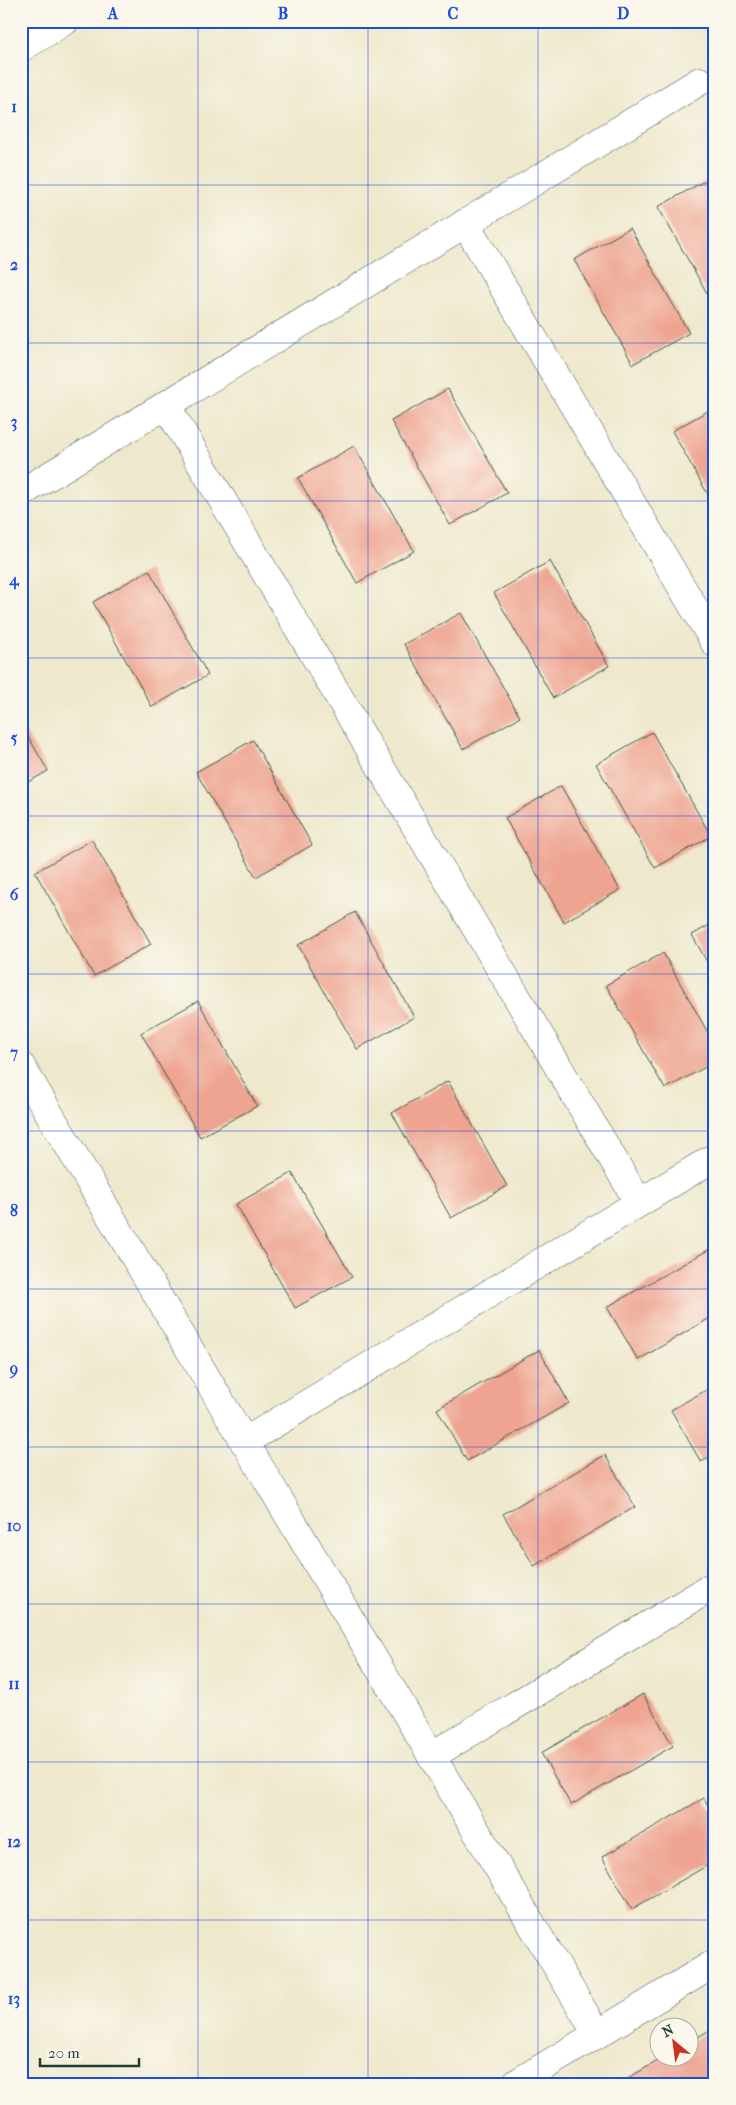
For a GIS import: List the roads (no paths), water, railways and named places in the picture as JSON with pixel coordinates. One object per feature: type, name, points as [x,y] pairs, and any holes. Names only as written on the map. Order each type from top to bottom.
[{"type":"lane","points":[[21,48],[65,21]]},
{"type":"lane","points":[[21,493],[700,81]]},
{"type":"lane","points":[[465,223],[715,643]]},
{"type":"lane","points":[[166,405],[639,1203]]},
{"type":"lane","points":[[21,1066],[597,2034]]},
{"type":"lane","points":[[244,1442],[715,1157]]},
{"type":"lane","points":[[431,1756],[715,1584]]},
{"type":"lane","points":[[515,2084],[715,1963]]}]
